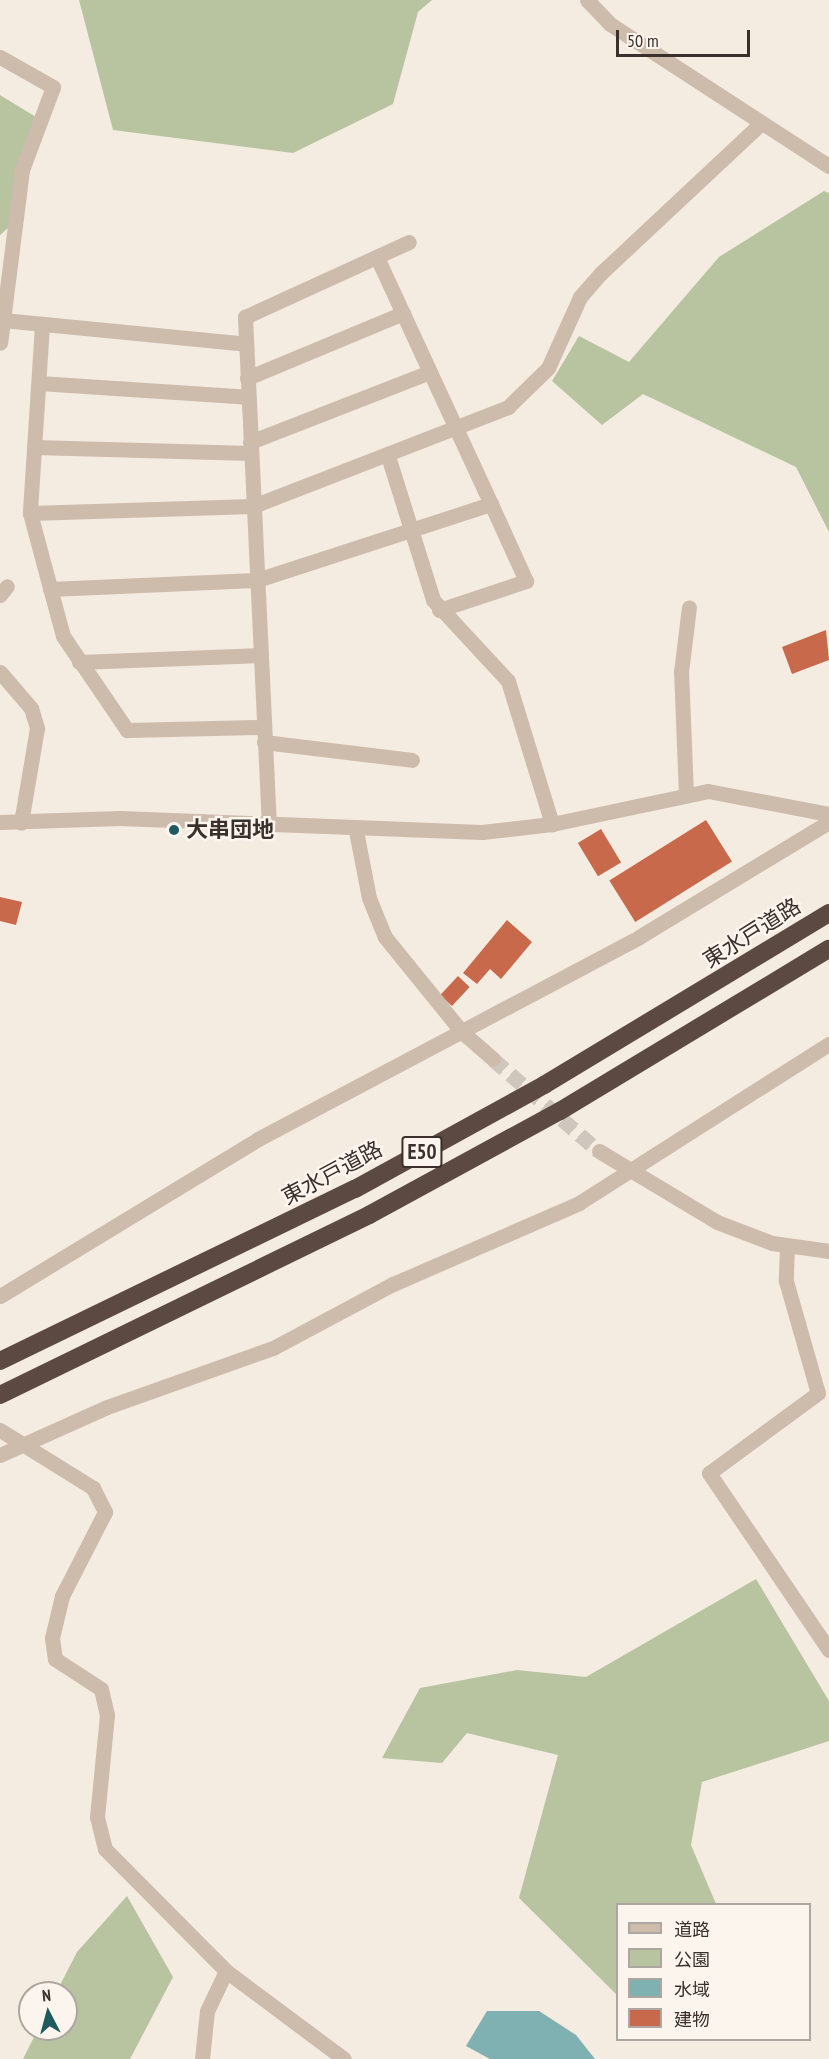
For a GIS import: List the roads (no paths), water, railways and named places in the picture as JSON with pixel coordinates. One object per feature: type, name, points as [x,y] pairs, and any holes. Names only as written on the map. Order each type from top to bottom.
[{"type":"highway","name":"東水戸道路","points":[[0,1361],[355,1189],[554,1079],[829,913]]},
{"type":"highway","name":"E50","points":[[0,1395],[369,1215],[560,1111],[829,949]]},
{"type":"street","points":[[587,0],[610,24],[760,124],[829,166]]},
{"type":"street","points":[[0,57],[53,87],[22,170],[5,249],[0,343]]},
{"type":"street","points":[[30,513],[253,506],[457,430],[508,407],[548,368],[580,297],[601,273],[760,124]]},
{"type":"street","points":[[269,826],[244,317],[409,242]]},
{"type":"street","points":[[377,257],[526,580],[439,610]]},
{"type":"street","points":[[247,378],[403,313]]},
{"type":"street","points":[[3,320],[246,344]]},
{"type":"street","points":[[42,325],[30,513],[63,636],[128,730],[264,734],[412,760]]},
{"type":"street","points":[[34,447],[250,448],[430,372]]},
{"type":"street","points":[[39,382],[248,397]]},
{"type":"street","points":[[388,456],[439,610],[508,681],[552,824]]},
{"type":"street","points":[[50,589],[257,580],[491,504]]},
{"type":"street","points":[[686,795],[681,672],[688,607]]},
{"type":"street","points":[[79,662],[260,655]]},
{"type":"street","points":[[0,672],[31,708],[37,728],[21,823]]},
{"type":"street","points":[[0,822],[120,818],[356,831],[452,833],[552,824],[686,795],[729,792],[829,814]]},
{"type":"street","points":[[0,1296],[258,1139],[639,937],[829,822]]},
{"type":"street","points":[[356,831],[369,898],[385,938],[462,1032],[493,1059]]},
{"type":"street","points":[[0,1455],[107,1407],[273,1348],[393,1284],[579,1203],[829,1044]]},
{"type":"street","points":[[599,1151],[627,1173],[717,1222],[787,1245],[829,1251]]},
{"type":"street","points":[[787,1245],[786,1281],[818,1393],[709,1473],[829,1650]]},
{"type":"street","points":[[0,1430],[20,1446],[93,1488],[105,1512],[62,1596],[52,1638],[55,1659],[101,1689],[107,1715],[98,1837],[226,1971],[344,2059]]},
{"type":"street","points":[[202,2059],[207,2011],[226,1971]]},
{"type":"water","points":[[487,2011],[539,2011],[576,2035],[595,2059],[490,2059],[466,2046]]},
{"type":"tunnel","points":[[493,1059],[599,1151]]},
{"type":"place","name":"大串団地","points":[[174,830]]}]
